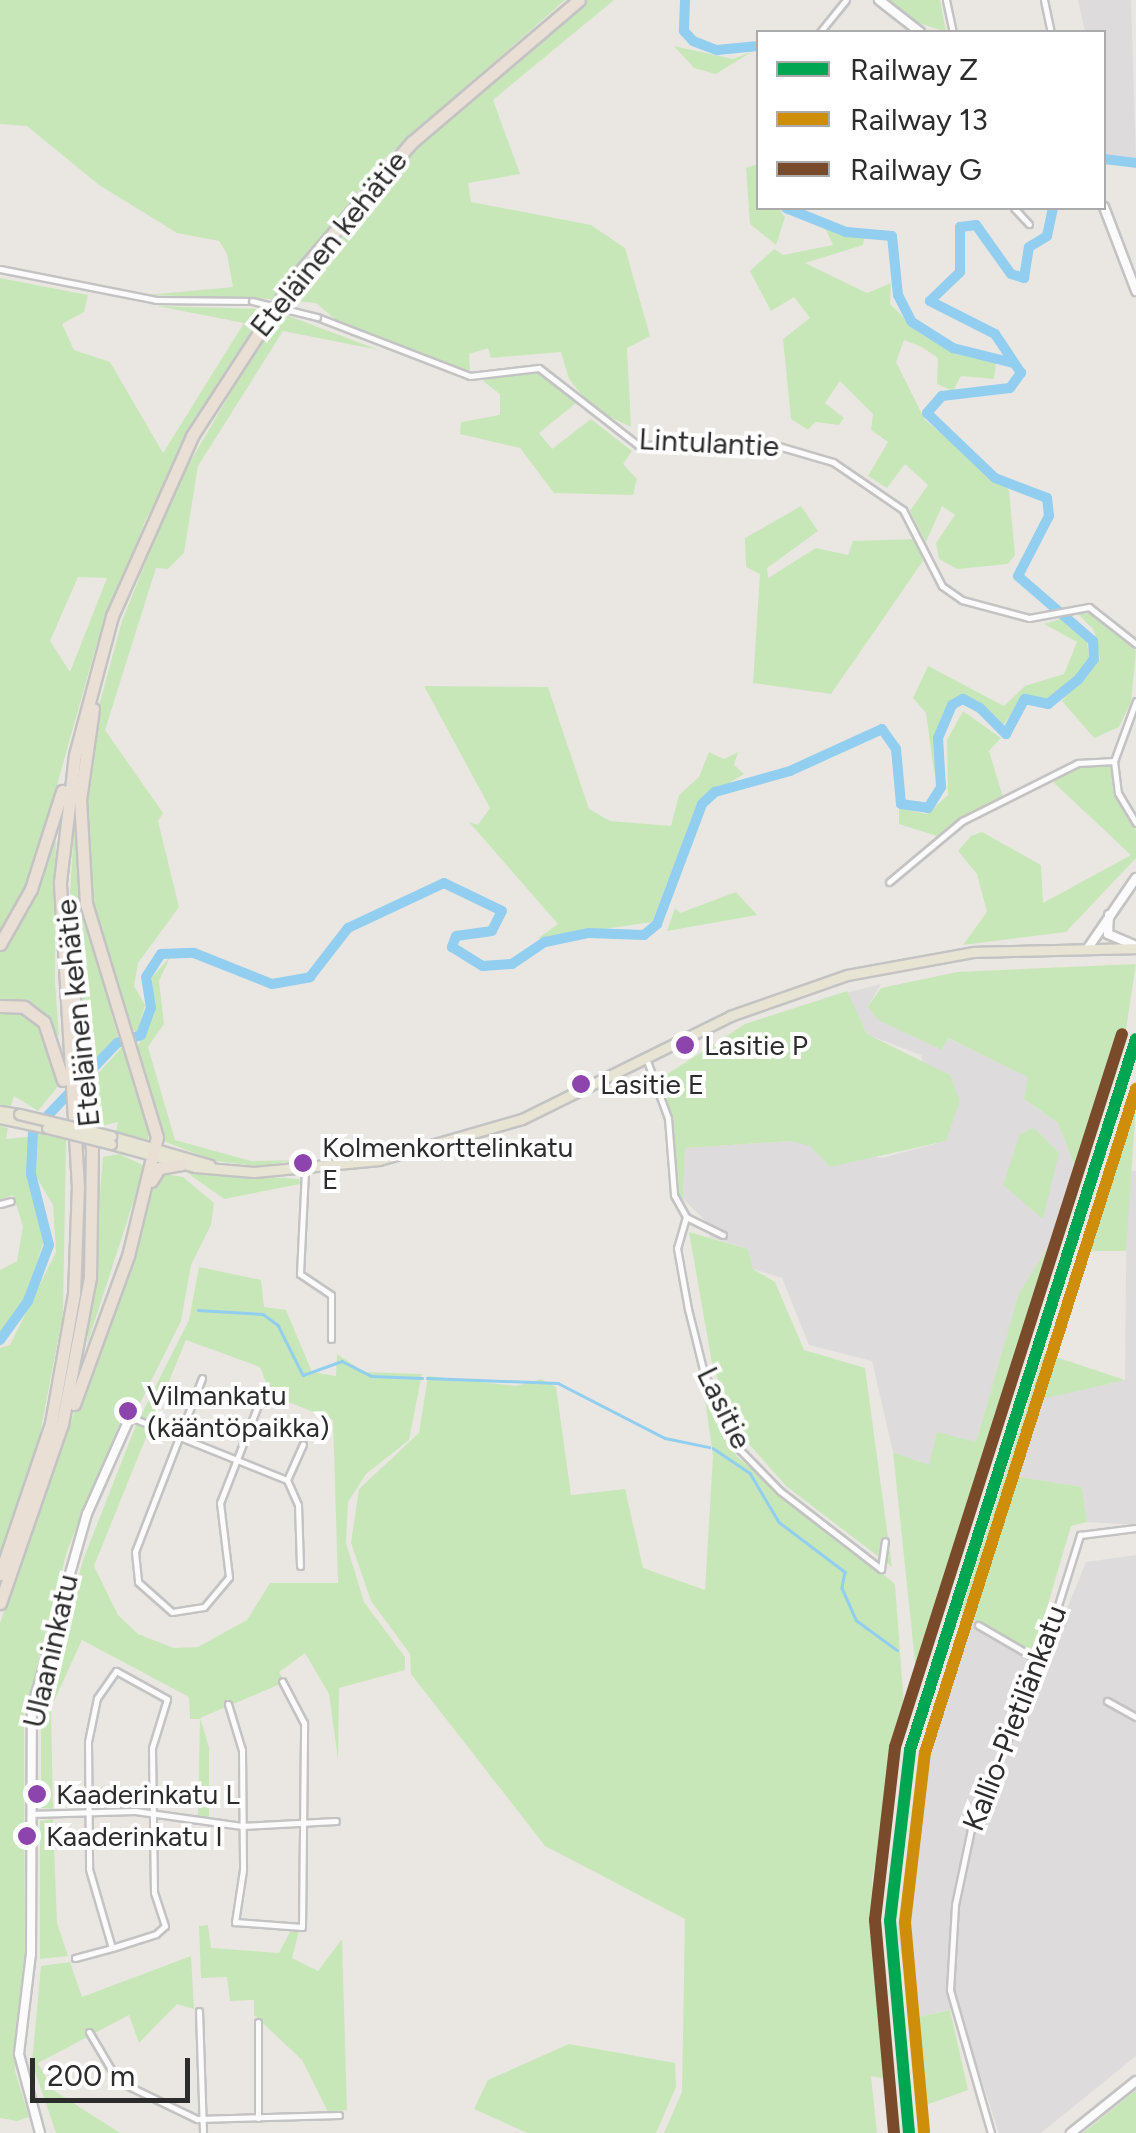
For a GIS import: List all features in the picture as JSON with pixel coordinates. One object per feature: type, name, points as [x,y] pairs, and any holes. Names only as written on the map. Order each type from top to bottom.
[{"type":"highway","name":"Eteläinen kehätie","points":[[0,1574],[51,1423],[76,1254],[58,931],[66,811],[100,662],[152,517],[225,380],[376,179],[493,66],[579,0]]},
{"type":"highway","name":"Eteläinen kehätie","points":[[0,1602],[20,1554],[62,1424],[85,1314],[93,1227],[88,1101],[64,886],[75,780],[100,662]]},
{"type":"highway","points":[[0,944],[46,850],[100,662]]},
{"type":"highway","points":[[20,1554],[145,1194],[155,1153],[154,1120],[92,932],[80,847],[85,748],[100,662]]},
{"type":"highway","points":[[0,1006],[24,1007],[44,1022],[66,1075]]},
{"type":"highway","points":[[145,1194],[160,1168],[182,1164]]},
{"type":"main road","points":[[155,1153],[182,1164],[228,1170],[305,1171],[466,1138],[758,1005],[867,970],[974,952],[1136,947]]},
{"type":"main road","points":[[0,1114],[228,1170]]},
{"type":"street","points":[[822,30],[846,0]]},
{"type":"street","points":[[879,0],[917,30]]},
{"type":"street","points":[[946,0],[953,30]]},
{"type":"street","points":[[1044,0],[1050,30]]},
{"type":"street","points":[[1016,210],[1029,224]]},
{"type":"street","points":[[1105,210],[1136,291]]},
{"type":"street","name":"Lintulantie","points":[[0,269],[156,300],[252,301],[317,318],[470,376],[540,368],[638,445],[768,442],[833,462],[903,510],[942,586],[997,610],[1058,614],[1096,610],[1136,644]]},
{"type":"street","points":[[1136,701],[1114,761],[1118,793],[1136,823]]},
{"type":"street","points":[[889,882],[962,822],[1078,762],[1114,761]]},
{"type":"street","points":[[1093,948],[1113,907],[1136,878]]},
{"type":"street","points":[[1093,948],[1113,907]]},
{"type":"street","points":[[1106,923],[1116,940],[1136,947]]},
{"type":"street","name":"Lasitie","points":[[646,1058],[664,1103],[670,1176],[686,1217],[677,1248],[688,1309],[704,1373],[740,1450],[780,1492],[881,1569],[886,1541]]},
{"type":"street","points":[[305,1171],[300,1274],[331,1296],[331,1338]]},
{"type":"street","points":[[0,1204],[11,1201]]},
{"type":"street","points":[[686,1217],[722,1234]]},
{"type":"street","points":[[202,1378],[134,1563],[149,1598],[172,1612],[204,1608],[229,1577],[219,1514],[260,1400]]},
{"type":"street","points":[[130,1417],[287,1480],[298,1505],[300,1566]]},
{"type":"street","name":"Ulaaninkatu","points":[[40,2133],[19,2054],[31,1954],[32,1708],[87,1514],[130,1417]]},
{"type":"street","points":[[287,1480],[302,1444]]},
{"type":"street","name":"Kallio-Pietilänkatu","points":[[991,2133],[957,2025],[951,1943],[980,1799],[1040,1661],[1080,1535],[1136,1528]]},
{"type":"street","points":[[978,1625],[1040,1661]]},
{"type":"street","points":[[75,1958],[112,1948],[165,1926],[154,1893],[152,1737],[167,1699],[112,1672],[90,1719],[89,1812],[92,1890],[112,1948]]},
{"type":"street","points":[[228,1704],[242,1750],[242,1826],[234,1922],[302,1927],[308,1822],[304,1724],[282,1682]]},
{"type":"street","points":[[1107,1701],[1136,1718]]},
{"type":"street","points":[[30,1814],[153,1814],[242,1826],[336,1821]]},
{"type":"street","points":[[199,2011],[203,2133]]},
{"type":"street","points":[[258,2022],[258,2118]]},
{"type":"street","points":[[89,2032],[118,2082],[203,2120],[339,2115]]},
{"type":"street","points":[[1071,2133],[1136,2081]]},
{"type":"shaded area","points":[[1078,0],[1131,0],[1136,159],[1106,156],[1106,30],[1085,30]]},
{"type":"shaded area","points":[[881,984],[868,1006],[943,1049],[947,1038],[1029,1077],[1024,1099],[1058,1123],[1074,1164],[1053,1240],[1019,1294],[976,1442],[929,1465],[893,1452],[872,1361],[809,1345],[782,1278],[753,1269],[748,1249],[709,1237],[712,1227],[683,1199],[684,1148],[791,1141],[882,1158],[946,1141],[921,1055],[868,1035],[846,993]]},
{"type":"shaded area","points":[[1127,1170],[1136,1171],[1136,1525],[1087,1522],[1082,1487],[1019,1477],[1038,1399],[1125,1380]]},
{"type":"shaded area","points":[[1136,1555],[1136,2056],[1041,2133],[999,2133],[958,2008],[913,2018],[897,1933],[922,1768],[964,1614],[1045,1662],[1086,1562]]},
{"type":"green space","points":[[0,0],[565,0],[386,157],[272,299],[147,295],[233,287],[227,254],[219,241],[177,233],[99,185],[27,126],[0,124]]},
{"type":"green space","points":[[588,0],[614,0],[493,100],[520,174],[468,183],[471,202],[591,225],[625,248],[650,336],[627,348],[631,427],[593,409],[569,379],[561,352],[491,358],[488,348],[469,354],[470,371],[344,327],[316,303],[285,300],[397,164]]},
{"type":"green space","points":[[889,0],[940,0],[946,30],[916,22]]},
{"type":"green space","points":[[674,46],[733,59],[753,51],[716,74],[694,68]]},
{"type":"green space","points":[[756,165],[756,210],[780,210],[785,217],[776,245],[750,224],[746,168]]},
{"type":"green space","points":[[825,228],[865,234],[863,245],[805,263],[867,293],[891,283],[890,304],[909,323],[942,347],[996,363],[994,379],[961,376],[953,391],[937,384],[938,358],[922,347],[904,340],[896,362],[925,420],[1009,490],[1015,555],[1008,564],[957,569],[939,559],[936,543],[955,515],[942,506],[926,542],[910,511],[928,485],[905,464],[887,488],[868,476],[888,442],[871,430],[873,414],[840,381],[825,403],[844,418],[839,425],[815,422],[808,430],[791,419],[783,339],[810,318],[794,297],[771,311],[750,271],[774,249],[783,255],[833,245]]},
{"type":"green space","points":[[0,278],[88,295],[84,312],[62,324],[74,350],[110,362],[163,453],[244,323],[157,306],[263,309],[146,519],[97,643],[30,881],[0,936]],"holes":[[[78,577],[107,578],[70,672],[50,641]]]},
{"type":"green space","points":[[278,312],[379,350],[283,331],[198,466],[184,553],[168,569],[156,568],[105,730],[163,813],[158,821],[179,907],[138,963],[134,986],[145,1005],[137,1034],[123,1019],[93,919],[84,854],[91,735],[122,621],[177,484]]},
{"type":"green space","points":[[511,371],[545,374],[576,403],[539,433],[552,449],[591,419],[632,451],[623,464],[637,479],[633,495],[554,493],[520,448],[460,434],[461,422],[500,415],[500,394],[483,381]]},
{"type":"green space","points":[[801,506],[818,531],[767,568],[768,578],[816,548],[848,555],[853,541],[915,539],[923,561],[831,694],[753,683],[760,574],[746,567],[745,538]]},
{"type":"green space","points":[[1091,613],[1136,651],[1131,702],[1119,727],[1094,738],[1062,701],[1100,659],[1094,630],[1078,614]]},
{"type":"green space","points":[[1063,618],[1087,642],[1089,658],[1076,678],[1047,699],[1024,696],[1000,730],[959,695],[942,715],[935,736],[942,769],[934,772],[926,713],[913,698],[928,666],[1004,706],[1025,686],[1064,674],[1077,642],[1044,624]]},
{"type":"green space","points":[[424,686],[548,687],[589,809],[610,821],[671,826],[679,795],[699,777],[709,752],[724,759],[738,752],[734,765],[744,774],[698,802],[652,922],[537,939],[558,924],[469,822],[478,825],[490,808]]},
{"type":"green space","points":[[963,711],[1001,738],[989,751],[1003,797],[937,836],[899,824],[899,808],[927,814],[948,795],[947,740]]},
{"type":"green space","points":[[1092,761],[1109,763],[1136,831],[1136,858],[1066,932],[963,945],[987,912],[977,874],[958,851],[971,836],[982,832],[1041,865],[1043,903],[1131,855],[1053,782]]},
{"type":"green space","points":[[75,813],[82,907],[118,1037],[95,1064],[68,925]]},
{"type":"green space","points":[[56,828],[55,981],[59,1037],[48,1022],[0,1003],[0,951]]},
{"type":"green space","points":[[736,892],[757,915],[667,931],[675,908],[680,913]]},
{"type":"green space","points":[[170,957],[159,981],[164,1024],[148,1047],[175,1140],[251,1161],[299,1160],[256,1166],[215,1161],[163,1141],[136,1049],[154,1016],[152,977]]},
{"type":"green space","points":[[1136,964],[1122,1055],[918,1690],[893,1452],[929,1465],[937,1432],[976,1442],[1019,1293],[1053,1240],[1074,1164],[1058,1123],[1024,1099],[1028,1077],[948,1038],[942,1050],[878,1020],[868,1006],[881,988],[957,972]]},
{"type":"green space","points":[[847,991],[867,1034],[950,1075],[960,1101],[946,1141],[830,1167],[810,1146],[791,1141],[685,1148],[683,1199],[677,1195],[661,1078],[745,1024]]},
{"type":"green space","points":[[0,1010],[32,1015],[48,1036],[59,1085],[38,1111],[14,1096],[10,1108],[0,1106]]},
{"type":"green space","points":[[122,1047],[149,1119],[148,1142],[116,1132],[118,1122],[96,1127],[93,1079]]},
{"type":"green space","points":[[1136,1105],[1126,1251],[1079,1251]]},
{"type":"green space","points":[[0,1126],[8,1128],[6,1139],[28,1137],[28,1175],[47,1231],[25,1300],[0,1335],[0,1270],[17,1261],[23,1226],[13,1195],[0,1200]]},
{"type":"green space","points":[[1034,1128],[1059,1153],[1043,1219],[1003,1185],[1020,1134]]},
{"type":"green space","points":[[37,1133],[66,1140],[63,1314],[40,1434],[0,1552],[0,1348],[10,1345],[56,1252],[53,1205],[36,1176]]},
{"type":"green space","points":[[119,1154],[145,1166],[87,1345],[103,1157]]},
{"type":"green space","points":[[186,1172],[299,1179],[300,1184],[224,1199]]},
{"type":"green space","points":[[158,1173],[183,1177],[214,1203],[211,1225],[191,1265],[181,1321],[140,1403],[126,1407],[67,1551],[24,1715],[25,1978],[15,2071],[29,2117],[17,2121],[0,2118],[0,1623]]},
{"type":"green space","points":[[689,1232],[748,1249],[753,1269],[775,1282],[804,1350],[865,1368],[892,1567],[786,1486],[749,1444],[713,1369]]},
{"type":"green space","points":[[199,1267],[261,1280],[264,1307],[286,1310],[312,1372],[336,1376],[337,1354],[364,1372],[422,1374],[409,1440],[366,1474],[348,1502],[346,1543],[364,1602],[405,1657],[405,1670],[339,1688],[338,1759],[329,1694],[305,1653],[279,1672],[285,1682],[200,1718],[209,1747],[209,1821],[198,1819],[200,1719],[190,1719],[189,1697],[82,1640],[51,1708],[53,1809],[41,1808],[41,1716],[83,1560],[136,1425],[149,1430],[94,1566],[118,1615],[138,1634],[174,1648],[198,1647],[247,1620],[270,1583],[338,1583],[333,1420],[271,1395],[260,1367],[186,1340],[152,1422],[140,1417],[189,1320]]},
{"type":"green space","points":[[1044,1353],[1125,1380],[1038,1400],[1019,1477],[1082,1487],[1087,1522],[1071,1526],[1033,1655],[961,1612]]},
{"type":"green space","points":[[428,1376],[516,1386],[541,1379],[556,1387],[571,1495],[625,1489],[643,1568],[705,1590],[713,1456],[703,1385],[737,1457],[895,1584],[905,1720],[872,1880],[890,2080],[871,2076],[877,2133],[664,2133],[682,2092],[685,1919],[545,1846],[411,1674],[410,1654],[371,1601],[351,1543],[359,1489],[419,1433]]},
{"type":"green space","points":[[53,1819],[57,1923],[68,1956],[40,1959],[40,1821]]},
{"type":"green space","points":[[208,1925],[211,1948],[279,1953],[290,1932],[299,1931],[292,1958],[318,1971],[342,1939],[347,2110],[328,2112],[302,2060],[254,2015],[254,2000],[230,2001],[227,1977],[201,1978],[199,1926]]},
{"type":"green space","points":[[191,1956],[194,2009],[177,2004],[139,2043],[129,2015],[38,2063],[53,2090],[120,2133],[56,2133],[32,2063],[41,1966],[70,1962],[82,1997]]},
{"type":"green space","points":[[950,2010],[968,2090],[926,2105],[913,2018]]},
{"type":"green space","points":[[569,2044],[675,2063],[676,2087],[656,2133],[527,2133],[474,2109],[488,2080]]},
{"type":"green space","points":[[1136,2090],[1136,2133],[1083,2133]]},
{"type":"waterway","points":[[685,0],[684,31],[693,41],[717,50],[756,46]]},
{"type":"waterway","points":[[1106,159],[1136,163]]},
{"type":"waterway","points":[[791,210],[846,232],[892,236],[898,295],[912,322],[953,348],[1013,363]]},
{"type":"waterway","points":[[0,1340],[28,1301],[49,1245],[31,1174],[33,1131],[117,1043],[141,1035],[151,1008],[146,977],[161,954],[194,953],[272,984],[310,977],[348,928],[444,883],[502,911],[492,931],[456,936],[452,947],[483,966],[512,964],[545,942],[589,933],[644,935],[657,924],[702,804],[715,792],[790,771],[882,729],[896,749],[901,804],[928,808],[941,787],[938,738],[952,705],[963,699],[980,708],[1006,734],[1025,699],[1048,704],[1078,680],[1094,659],[1093,641],[1018,576],[1049,516],[1047,498],[995,478],[927,413],[942,396],[1010,388],[1021,373],[995,334],[930,301],[960,272],[960,227],[976,225],[1011,274],[1024,278],[1029,247],[1047,236],[1053,210]]},
{"type":"waterway","points":[[198,1310],[263,1314],[278,1325],[303,1375],[342,1361],[371,1376],[422,1378]]},
{"type":"waterway","points":[[427,1378],[558,1383],[665,1438],[709,1447]]},
{"type":"waterway","points":[[713,1448],[750,1473],[779,1522],[845,1572],[842,1588],[856,1620],[897,1650]]},
{"type":"rail line","name":"G","points":[[894,2133],[875,1920],[895,1747],[1122,1034]]},
{"type":"rail line","name":"Z","points":[[909,2133],[890,1921],[910,1750],[1136,1039]]},
{"type":"rail line","name":"13","points":[[924,2131],[905,1922],[925,1753],[1136,1089]]},
{"type":"place","name":"Lasitie P","points":[[685,1045]]},
{"type":"place","name":"Lasitie E","points":[[581,1084]]},
{"type":"place","name":"Kolmenkorttelinkatu E","points":[[303,1163]]},
{"type":"place","name":"Vilmankatu (kääntöpaikka)","points":[[128,1411]]},
{"type":"place","name":"Kaaderinkatu L","points":[[37,1794]]},
{"type":"place","name":"Kaaderinkatu I","points":[[27,1836]]}]
